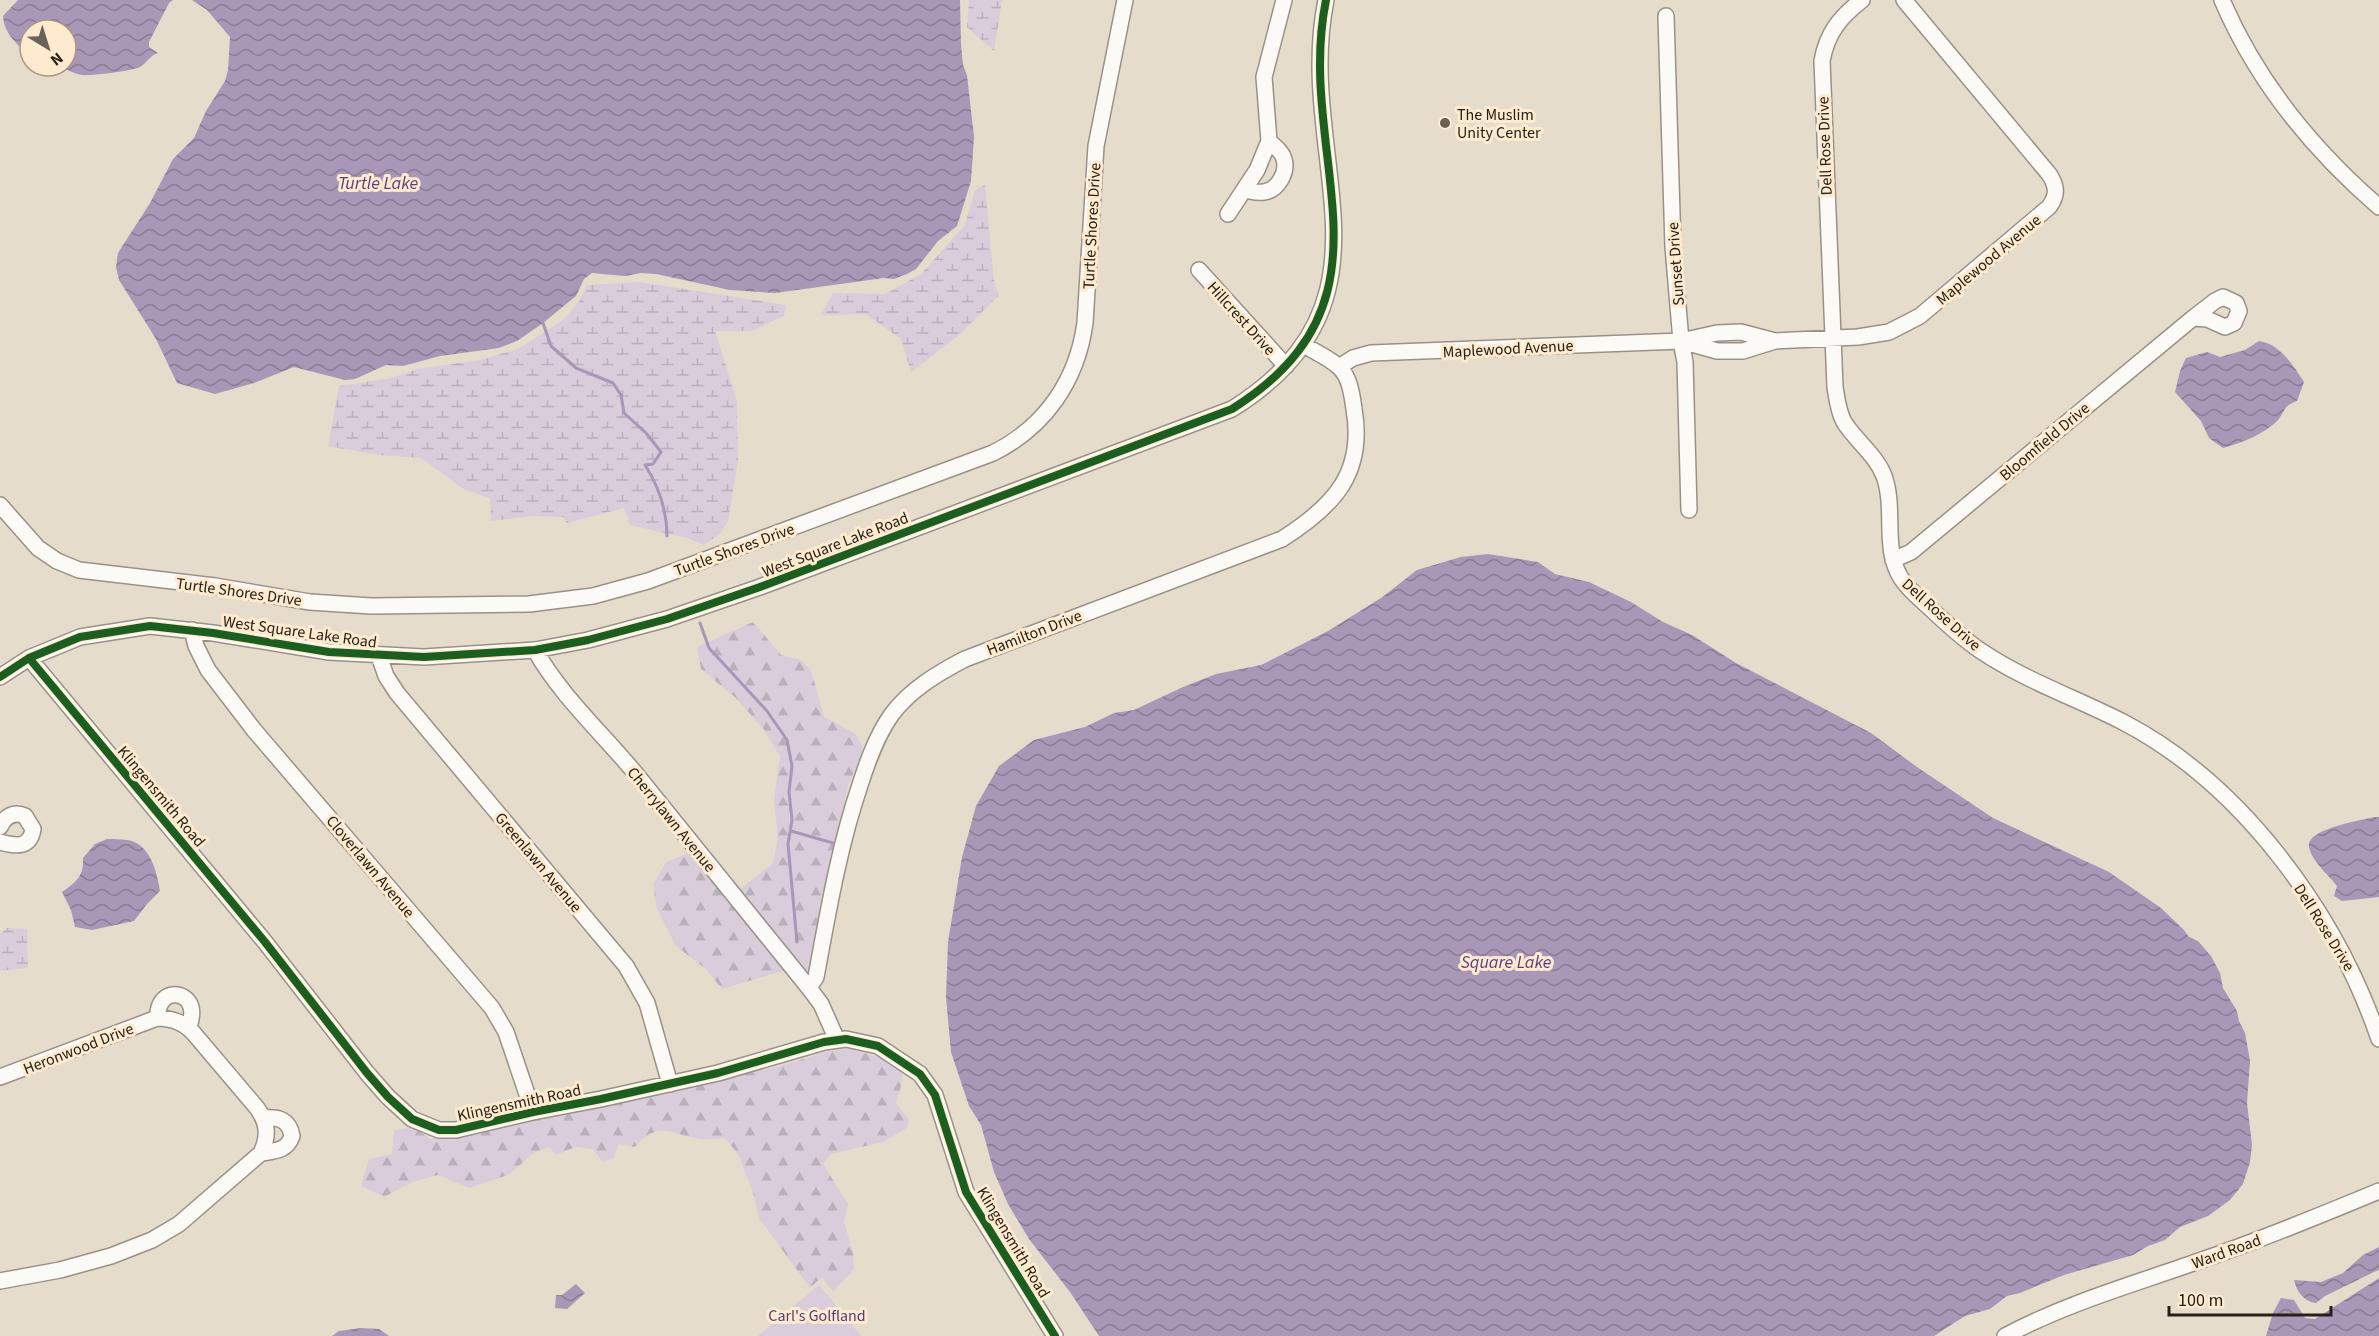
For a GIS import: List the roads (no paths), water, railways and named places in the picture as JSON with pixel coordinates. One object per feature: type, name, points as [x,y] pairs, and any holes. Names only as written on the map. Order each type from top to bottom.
[{"type":"street","name":"Turtle Shores Drive","points":[[0,505],[38,548],[57,561],[79,570],[215,586],[338,605],[529,604],[593,596],[648,581],[993,453],[1016,440],[1045,415],[1062,392],[1080,350],[1085,323],[1096,146],[1125,0]]},
{"type":"street","points":[[1228,214],[1245,190],[1269,141],[1264,77],[1284,0]]},
{"type":"street","name":"West Square Lake Road","points":[[0,677],[29,658],[80,637],[150,626],[192,630],[329,652],[379,656],[424,657],[535,650],[588,640],[668,619],[1209,419],[1250,398],[1286,366],[1304,345],[1328,294],[1335,249],[1319,62],[1326,0]]},
{"type":"street","name":"Dell Rose Drive","points":[[1862,0],[1831,31],[1822,61],[1835,387],[1840,413],[1849,429],[1874,458],[1884,476],[1893,560],[1899,576],[1910,590],[1968,642],[2003,664],[2124,722],[2151,738],[2195,770],[2241,812],[2300,885],[2335,938],[2362,992],[2379,1039]]},
{"type":"street","name":"Maplewood Avenue","points":[[1339,367],[1353,358],[1371,353],[1681,341],[1717,351],[1743,351],[1775,341],[1858,337],[1889,332],[1920,316],[2049,207],[2056,194],[2056,188],[2049,174],[1904,0]]},
{"type":"street","points":[[2222,0],[2248,53],[2281,104],[2329,160],[2379,207]]},
{"type":"street","name":"Sunset Drive","points":[[1666,16],[1673,247],[1684,362],[1689,510]]},
{"type":"street","points":[[1245,190],[1256,193],[1268,191],[1280,180],[1285,168],[1284,159],[1269,141]]},
{"type":"street","name":"Hillcrest Drive","points":[[1199,270],[1286,366]]},
{"type":"street","name":"Bloomfield Drive","points":[[1893,560],[1911,552],[2193,318]]},
{"type":"street","points":[[1304,345],[1339,367]]},
{"type":"street","name":"Hamilton Drive","points":[[809,988],[816,977],[847,825],[869,757],[892,714],[909,695],[928,680],[965,659],[1148,588],[1263,548],[1304,525],[1338,491],[1350,470],[1357,450],[1358,435],[1352,393],[1339,367]]},
{"type":"street","name":"Cloverlawn Avenue","points":[[192,630],[196,646],[208,670],[254,730],[492,1008],[506,1032],[533,1112]]},
{"type":"street","name":"Cherrylawn Avenue","points":[[535,650],[548,671],[573,702],[634,772],[809,988]]},
{"type":"street","name":"Greenlawn Avenue","points":[[379,656],[386,676],[397,693],[626,966],[646,1003],[670,1084]]},
{"type":"street","name":"Klingensmith Road","points":[[29,658],[266,942],[367,1073],[402,1112],[427,1126],[439,1130],[456,1130],[670,1084],[837,1040],[878,1046],[895,1055],[920,1074],[935,1095],[966,1192],[1055,1336]]},
{"type":"street","points":[[0,826],[6,818],[15,814],[25,816],[33,829],[30,839],[22,845],[12,846],[0,842]]},
{"type":"street","points":[[809,988],[821,1004],[837,1040]]},
{"type":"street","points":[[0,1281],[60,1270],[111,1256],[152,1240],[180,1224],[261,1153],[267,1141],[264,1118],[189,1027],[174,1020],[157,1018],[161,1003],[166,997],[180,995],[186,998],[192,1010],[189,1027]]},
{"type":"street","name":"Heronwood Drive","points":[[0,1077],[157,1018]]},
{"type":"street","points":[[261,1153],[282,1150],[288,1145],[292,1136],[288,1125],[283,1120],[264,1118]]},
{"type":"street","name":"Ward Road","points":[[2005,1336],[2048,1314],[2091,1297],[2196,1262],[2379,1191]]},
{"type":"water","points":[[18,0],[173,0],[169,3],[149,42],[149,47],[158,53],[136,69],[111,73],[78,74],[78,18],[18,18],[18,45],[9,34],[3,16]]},
{"type":"water","name":"Turtle Lake","points":[[192,0],[960,0],[963,65],[967,75],[974,137],[971,181],[957,226],[938,241],[916,269],[894,279],[884,278],[775,293],[730,290],[656,274],[641,273],[625,276],[592,273],[584,279],[576,296],[543,323],[517,341],[499,348],[440,356],[403,366],[386,365],[355,379],[345,380],[294,367],[254,383],[215,394],[177,383],[156,339],[119,280],[116,267],[118,253],[150,203],[173,159],[194,138],[206,111],[225,81],[230,37],[207,10]]},
{"type":"water","points":[[2259,341],[2280,351],[2304,382],[2297,401],[2287,407],[2273,425],[2252,437],[2223,448],[2209,438],[2201,421],[2175,392],[2180,371],[2186,358],[2207,352],[2220,357],[2245,350]]},
{"type":"water","name":"Square Lake","points":[[1488,554],[1538,562],[1555,574],[1589,582],[1631,602],[1663,622],[1692,635],[1736,663],[1871,733],[1993,818],[2109,872],[2161,908],[2189,937],[2198,941],[2211,956],[2220,973],[2223,988],[2237,1011],[2245,1033],[2250,1061],[2247,1103],[2252,1145],[2250,1162],[2243,1184],[2230,1200],[2208,1216],[2180,1227],[2165,1240],[2133,1255],[2064,1275],[2007,1296],[1990,1309],[1965,1316],[1934,1336],[1099,1336],[1070,1292],[1029,1239],[1008,1204],[994,1172],[981,1125],[969,1106],[951,1052],[946,997],[948,942],[962,857],[976,806],[999,766],[1034,740],[1085,727],[1114,713],[1134,710],[1216,674],[1261,665],[1328,631],[1381,598],[1417,570],[1461,557]]},
{"type":"water","points":[[2379,817],[2379,897],[2342,901],[2334,896],[2337,886],[2311,853],[2310,841],[2325,830]]},
{"type":"water","points":[[107,839],[135,842],[147,852],[157,875],[160,891],[134,921],[92,930],[75,927],[71,910],[62,892],[78,878],[82,870],[83,858],[95,844]]},
{"type":"water","points":[[2379,1247],[2379,1270],[2325,1296],[2316,1303],[2304,1298],[2297,1288],[2294,1280],[2321,1282],[2343,1273],[2363,1255]]},
{"type":"water","points":[[2379,1278],[2379,1336],[2266,1336],[2273,1313],[2281,1298],[2294,1300],[2305,1318],[2315,1319]]},
{"type":"water","points":[[576,1284],[585,1293],[567,1309],[555,1308],[556,1295],[562,1295]]},
{"type":"water","points":[[361,1328],[379,1329],[389,1336],[332,1336],[339,1331]]},
{"type":"waterway","points":[[543,323],[551,346],[576,368],[613,383],[621,395],[624,413],[646,433],[661,452],[653,464],[645,465],[661,499],[666,517],[667,536]]},
{"type":"waterway","points":[[700,623],[709,648],[767,711],[787,740],[792,766],[789,792],[792,820],[788,844],[797,942]]},
{"type":"waterway","points":[[791,831],[833,843]]},
{"type":"place","name":"The Muslim Unity Center","points":[[1445,123]]},
{"type":"park label","name":"Carl's Golfland","points":[[817,1315]]}]
